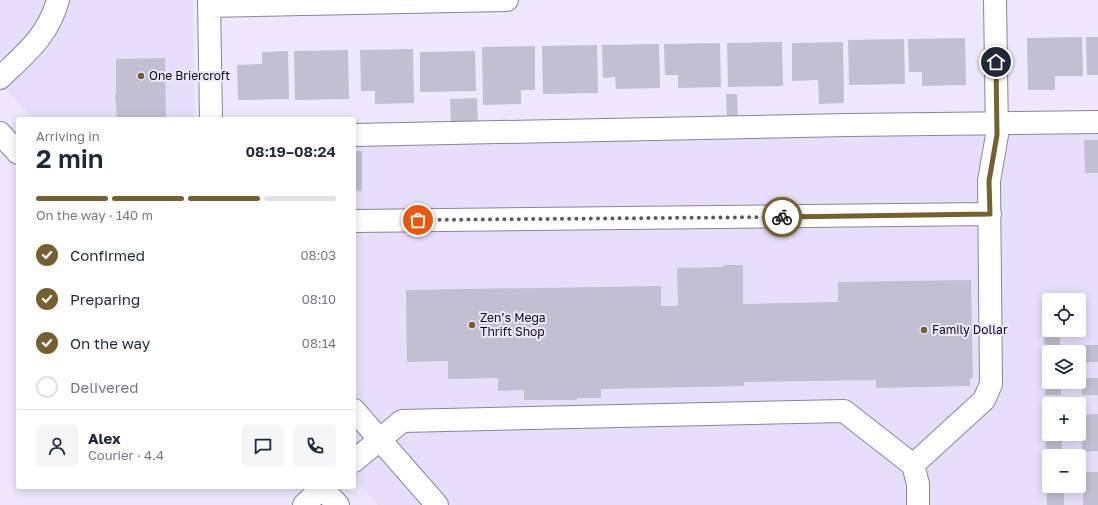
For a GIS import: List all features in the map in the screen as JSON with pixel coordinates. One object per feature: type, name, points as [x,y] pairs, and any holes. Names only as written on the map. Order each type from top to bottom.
[{"type":"main road","points":[[0,78],[31,49],[44,32],[54,14],[58,0]]},
{"type":"main road","points":[[211,117],[209,3],[507,0]]},
{"type":"main road","points":[[913,465],[984,400],[991,384],[989,181],[997,129],[995,0]]},
{"type":"main road","points":[[356,135],[840,125],[997,129],[1098,122]]},
{"type":"main road","points":[[0,133],[16,152]]},
{"type":"main road","points":[[356,221],[990,214]]},
{"type":"main road","points":[[356,459],[402,421],[844,411],[913,465],[918,484],[918,505]]},
{"type":"main road","points":[[356,412],[437,505]]},
{"type":"main road","points":[[304,505],[320,489]]},
{"type":"main road","points":[[324,489],[338,505]]},
{"type":"shaded area","points":[[0,0],[193,0],[195,117],[31,117],[0,83]]},
{"type":"shaded area","points":[[1098,133],[1098,505],[378,505],[356,481],[356,145]]},
{"type":"building","points":[[1082,37],[1083,76],[1055,76],[1055,90],[1028,90],[1027,38]]},
{"type":"building","points":[[1086,37],[1098,37],[1098,75],[1087,75]]},
{"type":"building","points":[[965,38],[966,85],[922,86],[922,72],[909,72],[908,39]]},
{"type":"building","points":[[904,39],[905,84],[849,85],[848,40]]},
{"type":"building","points":[[782,42],[783,86],[728,87],[727,43]]},
{"type":"building","points":[[843,42],[844,103],[819,104],[818,80],[792,81],[792,43]]},
{"type":"building","points":[[720,43],[721,87],[678,88],[678,75],[665,75],[664,44]]},
{"type":"building","points":[[659,44],[660,88],[616,89],[615,77],[603,78],[602,45]]},
{"type":"building","points":[[597,45],[598,93],[543,94],[542,46]]},
{"type":"building","points":[[535,46],[535,90],[521,90],[521,104],[483,105],[482,47]]},
{"type":"building","points":[[413,49],[414,103],[375,104],[375,91],[361,91],[360,50]]},
{"type":"building","points":[[348,50],[349,99],[295,100],[294,51]]},
{"type":"building","points":[[288,51],[289,99],[238,100],[237,65],[262,64],[262,52]]},
{"type":"building","points":[[475,51],[476,91],[420,92],[420,52]]},
{"type":"building","name":"One Briercroft","points":[[165,58],[166,117],[117,117],[115,94],[116,59]]},
{"type":"building","points":[[726,94],[737,94],[738,121],[727,121]]},
{"type":"building","points":[[477,98],[478,123],[451,123],[450,99]]},
{"type":"building","points":[[1084,140],[1098,140],[1098,173],[1085,173]]},
{"type":"building","points":[[356,151],[362,151],[362,191],[356,191]]},
{"type":"building","points":[[723,265],[743,265],[743,304],[838,302],[838,282],[971,280],[973,378],[970,378],[970,386],[876,388],[876,380],[744,382],[744,386],[601,389],[601,398],[577,398],[577,400],[524,400],[524,390],[498,391],[498,378],[448,379],[448,361],[407,362],[406,290],[661,286],[661,306],[678,306],[677,268],[723,267]]},
{"type":"building","points":[[1044,337],[1060,337],[1060,345],[1044,345]]},
{"type":"building","points":[[1086,345],[1098,345],[1098,362],[1086,362]]},
{"type":"building","points":[[1086,378],[1098,378],[1098,395],[1082,395],[1082,389],[1086,389]]},
{"type":"building","points":[[1045,389],[1061,389],[1061,395],[1045,395]]},
{"type":"building","points":[[1098,414],[1098,451],[1086,452],[1086,449],[1082,449],[1082,441],[1086,441],[1086,415]]},
{"type":"building","points":[[1046,441],[1062,441],[1062,449],[1046,449]]},
{"type":"building","points":[[1086,472],[1098,472],[1098,505],[1083,505],[1083,493],[1086,493]]},
{"type":"building","points":[[1047,493],[1064,493],[1064,505],[1047,505]]},
{"type":"way so far","points":[[418,220],[782,217]]},
{"type":"place","name":"One Briercroft","points":[[141,76]]},
{"type":"place","name":"Zen’s Mega Thrift Shop","points":[[472,325]]},
{"type":"place","name":"Family Dollar","points":[[924,330]]},
{"type":"route","points":[[782,217],[990,214],[989,181],[997,135],[996,62]]}]
